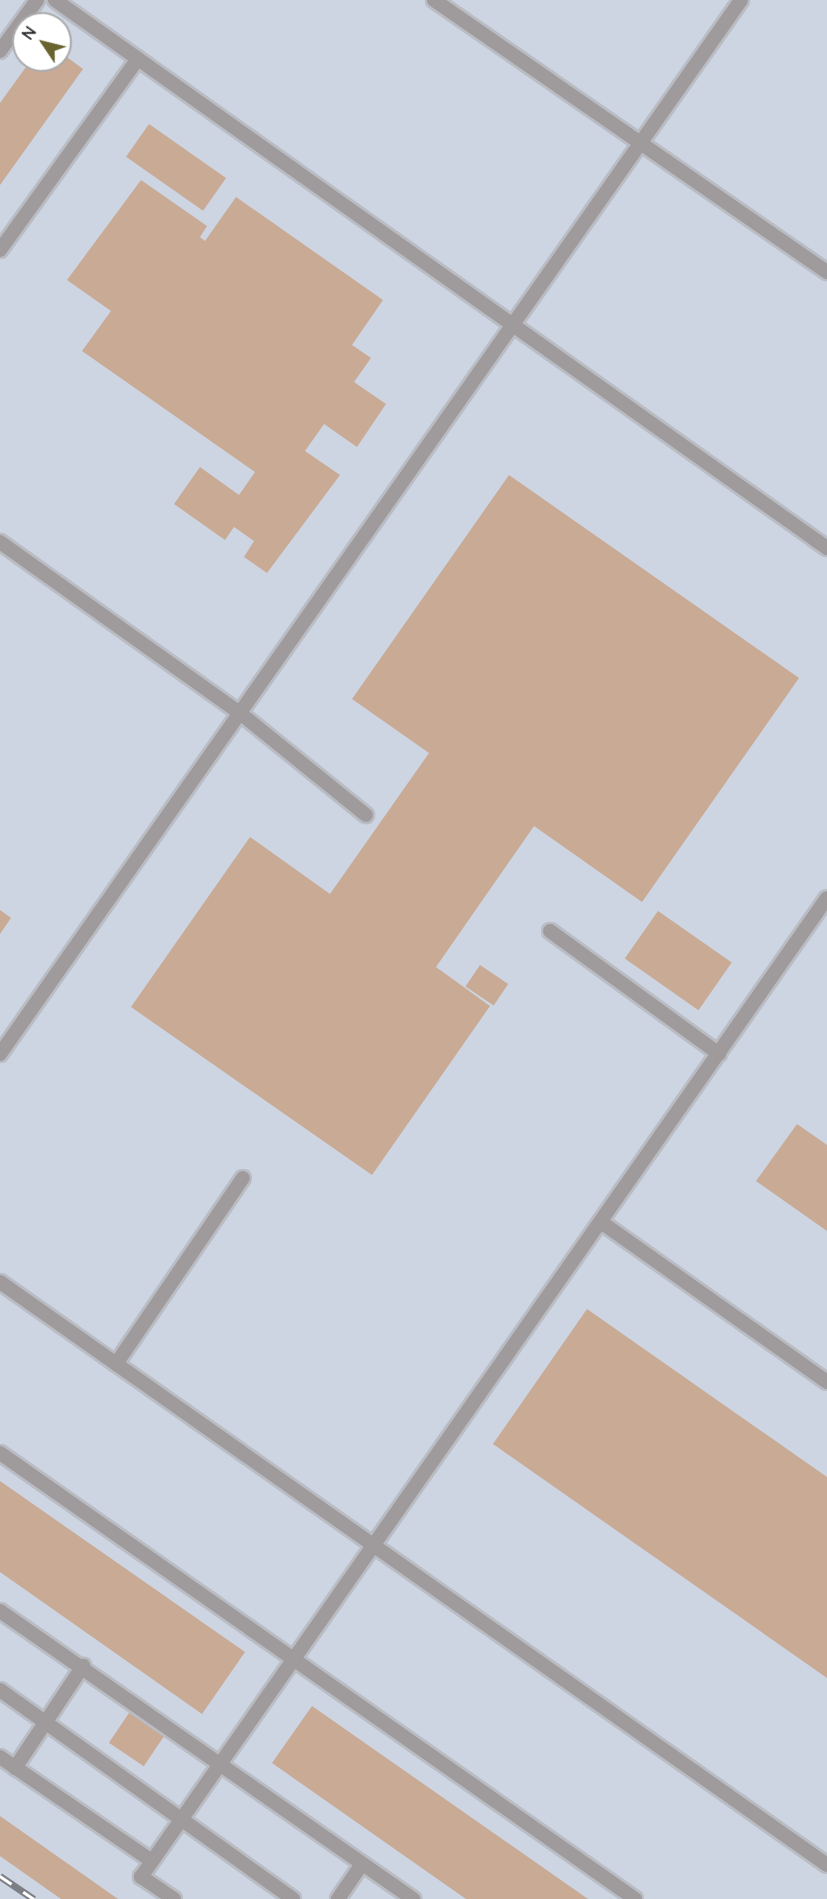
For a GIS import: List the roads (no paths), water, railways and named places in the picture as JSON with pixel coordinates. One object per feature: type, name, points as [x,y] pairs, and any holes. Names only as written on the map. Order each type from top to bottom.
[{"type":"lane","points":[[0,51],[36,0]]},
{"type":"lane","points":[[55,0],[514,323],[827,548]]},
{"type":"lane","points":[[434,0],[642,141],[827,272]]},
{"type":"lane","points":[[0,1054],[741,0]]},
{"type":"lane","points":[[0,249],[138,58]]},
{"type":"lane","points":[[0,542],[240,713],[366,815]]},
{"type":"lane","points":[[174,1899],[141,1877],[296,1661],[827,898]]},
{"type":"lane","points":[[550,931],[719,1054]]},
{"type":"lane","points":[[116,1364],[243,1178]]},
{"type":"lane","points":[[601,1222],[827,1382]]},
{"type":"lane","points":[[0,1282],[827,1865]]},
{"type":"lane","points":[[0,1453],[635,1899]]},
{"type":"lane","points":[[0,1611],[224,1763],[413,1899]]},
{"type":"lane","points":[[15,1768],[83,1666]]},
{"type":"lane","points":[[0,1690],[293,1899]]},
{"type":"lane","points":[[0,1757],[152,1862]]},
{"type":"lane","points":[[338,1899],[362,1864]]},
{"type":"railway","points":[[0,1876],[34,1899]]}]
